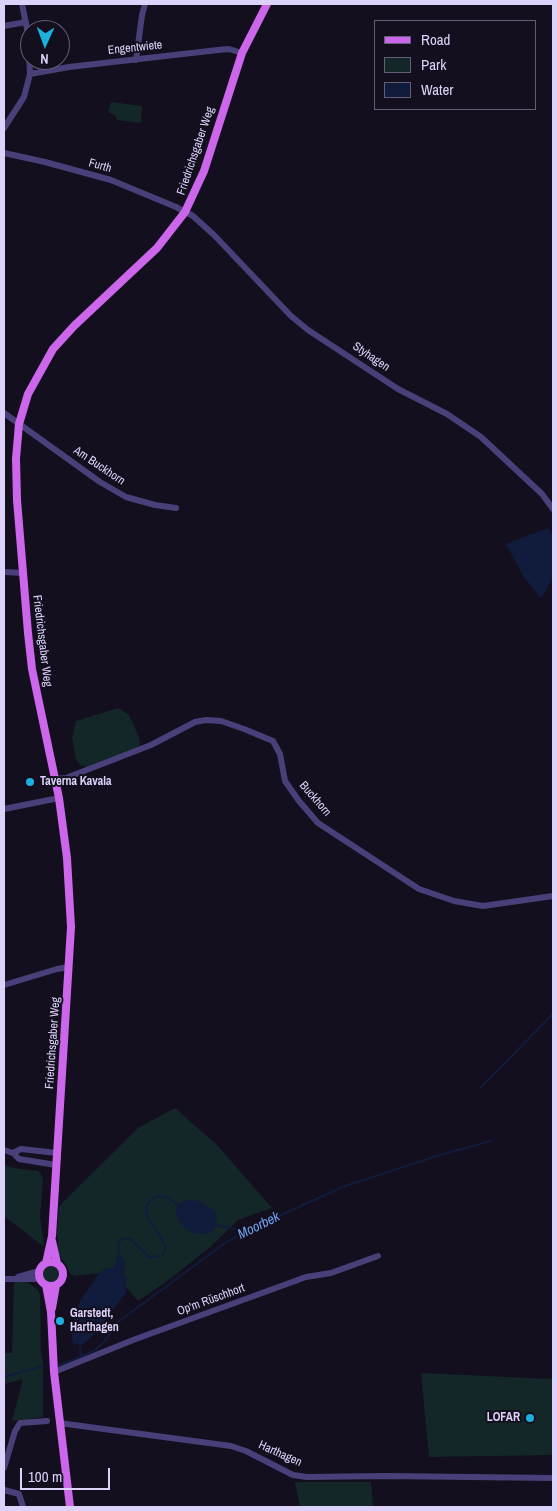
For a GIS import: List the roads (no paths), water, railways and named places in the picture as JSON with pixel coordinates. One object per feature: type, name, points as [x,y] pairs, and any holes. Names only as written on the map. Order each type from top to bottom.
[{"type":"main road","name":"Friedrichsgaber Weg","points":[[46,1263],[52,1236],[70,927],[60,798],[32,669],[17,492],[16,459],[19,424],[28,394],[54,349],[79,321],[157,248],[185,212],[204,170],[242,53],[267,4]]},
{"type":"main road","name":"Friedrichsgaber Weg","points":[[52,1236],[55,1257],[58,1263]]},
{"type":"main road","points":[[42,1278],[51,1286],[56,1285],[64,1275],[62,1268],[58,1263],[46,1263],[42,1266],[42,1278],[51,1312],[54,1372],[70,1507]]},
{"type":"main road","points":[[51,1312],[56,1285]]},
{"type":"street","points":[[22,4],[26,20]]},
{"type":"street","points":[[136,60],[145,4]]},
{"type":"street","points":[[4,26],[20,23]]},
{"type":"street","name":"Engentwiete","points":[[30,74],[69,66],[229,49],[242,53]]},
{"type":"street","points":[[4,128],[24,96],[30,70]]},
{"type":"street","name":"Furth","points":[[4,153],[111,180],[185,212]]},
{"type":"street","name":"Styhagen","points":[[185,212],[214,235],[291,316],[308,330],[398,389],[447,414],[481,437],[542,494],[553,509]]},
{"type":"street","name":"Am Buckhorn","points":[[4,413],[100,482],[126,497],[155,505],[176,508]]},
{"type":"street","points":[[4,572],[23,573]]},
{"type":"street","name":"Buckhorn","points":[[55,779],[66,778],[151,745],[194,722],[206,720],[221,721],[244,728],[273,741],[280,754],[285,781],[318,822],[419,889],[454,901],[483,906],[553,896]]},
{"type":"street","points":[[4,809],[60,798]]},
{"type":"street","points":[[4,985],[69,967]]},
{"type":"street","points":[[13,1153],[21,1149],[57,1153]]},
{"type":"street","points":[[4,1150],[13,1153],[19,1159],[56,1165]]},
{"type":"street","name":"Op'm Rüschhort","points":[[54,1372],[133,1340],[306,1277],[331,1273],[378,1256]]},
{"type":"street","points":[[4,1279],[42,1278]]},
{"type":"street","points":[[4,1468],[15,1431],[20,1423],[47,1421]]},
{"type":"street","name":"Harthagen","points":[[59,1423],[231,1446],[246,1451],[293,1475],[307,1477],[553,1478]]},
{"type":"street","points":[[4,1490],[19,1494],[22,1507]]},
{"type":"water","points":[[548,528],[553,536],[553,576],[543,596],[540,597],[524,577],[506,544]]},
{"type":"water","points":[[189,1200],[198,1201],[215,1211],[217,1220],[214,1230],[208,1234],[193,1233],[182,1225],[175,1213],[177,1207],[182,1202]]},
{"type":"water","points":[[119,1254],[125,1262],[123,1274],[127,1278],[125,1286],[127,1291],[96,1333],[82,1345],[73,1343],[74,1319],[80,1301],[99,1273],[106,1268],[112,1269],[116,1264],[117,1255]]},
{"type":"waterway","name":"Moorbek","points":[[481,1087],[553,1014]]},
{"type":"waterway","name":"Moorbek","points":[[58,1366],[94,1351],[106,1340],[118,1322],[225,1243],[246,1231],[345,1186],[440,1155],[491,1141]]},
{"type":"waterway","points":[[119,1254],[119,1242],[124,1238],[132,1240],[149,1257],[162,1256],[166,1246],[146,1214],[147,1204],[155,1197],[164,1196],[179,1205]]},
{"type":"waterway","points":[[216,1225],[245,1231]]},
{"type":"waterway","points":[[80,1346],[81,1357]]},
{"type":"waterway","name":"Moorbek","points":[[4,1377],[43,1366]]},
{"type":"place","name":"Taverna Kavala","points":[[30,782]]},
{"type":"place","name":"Garstedt, Harthagen","points":[[60,1321]]},
{"type":"place","name":"LOFAR","points":[[530,1418]]}]
